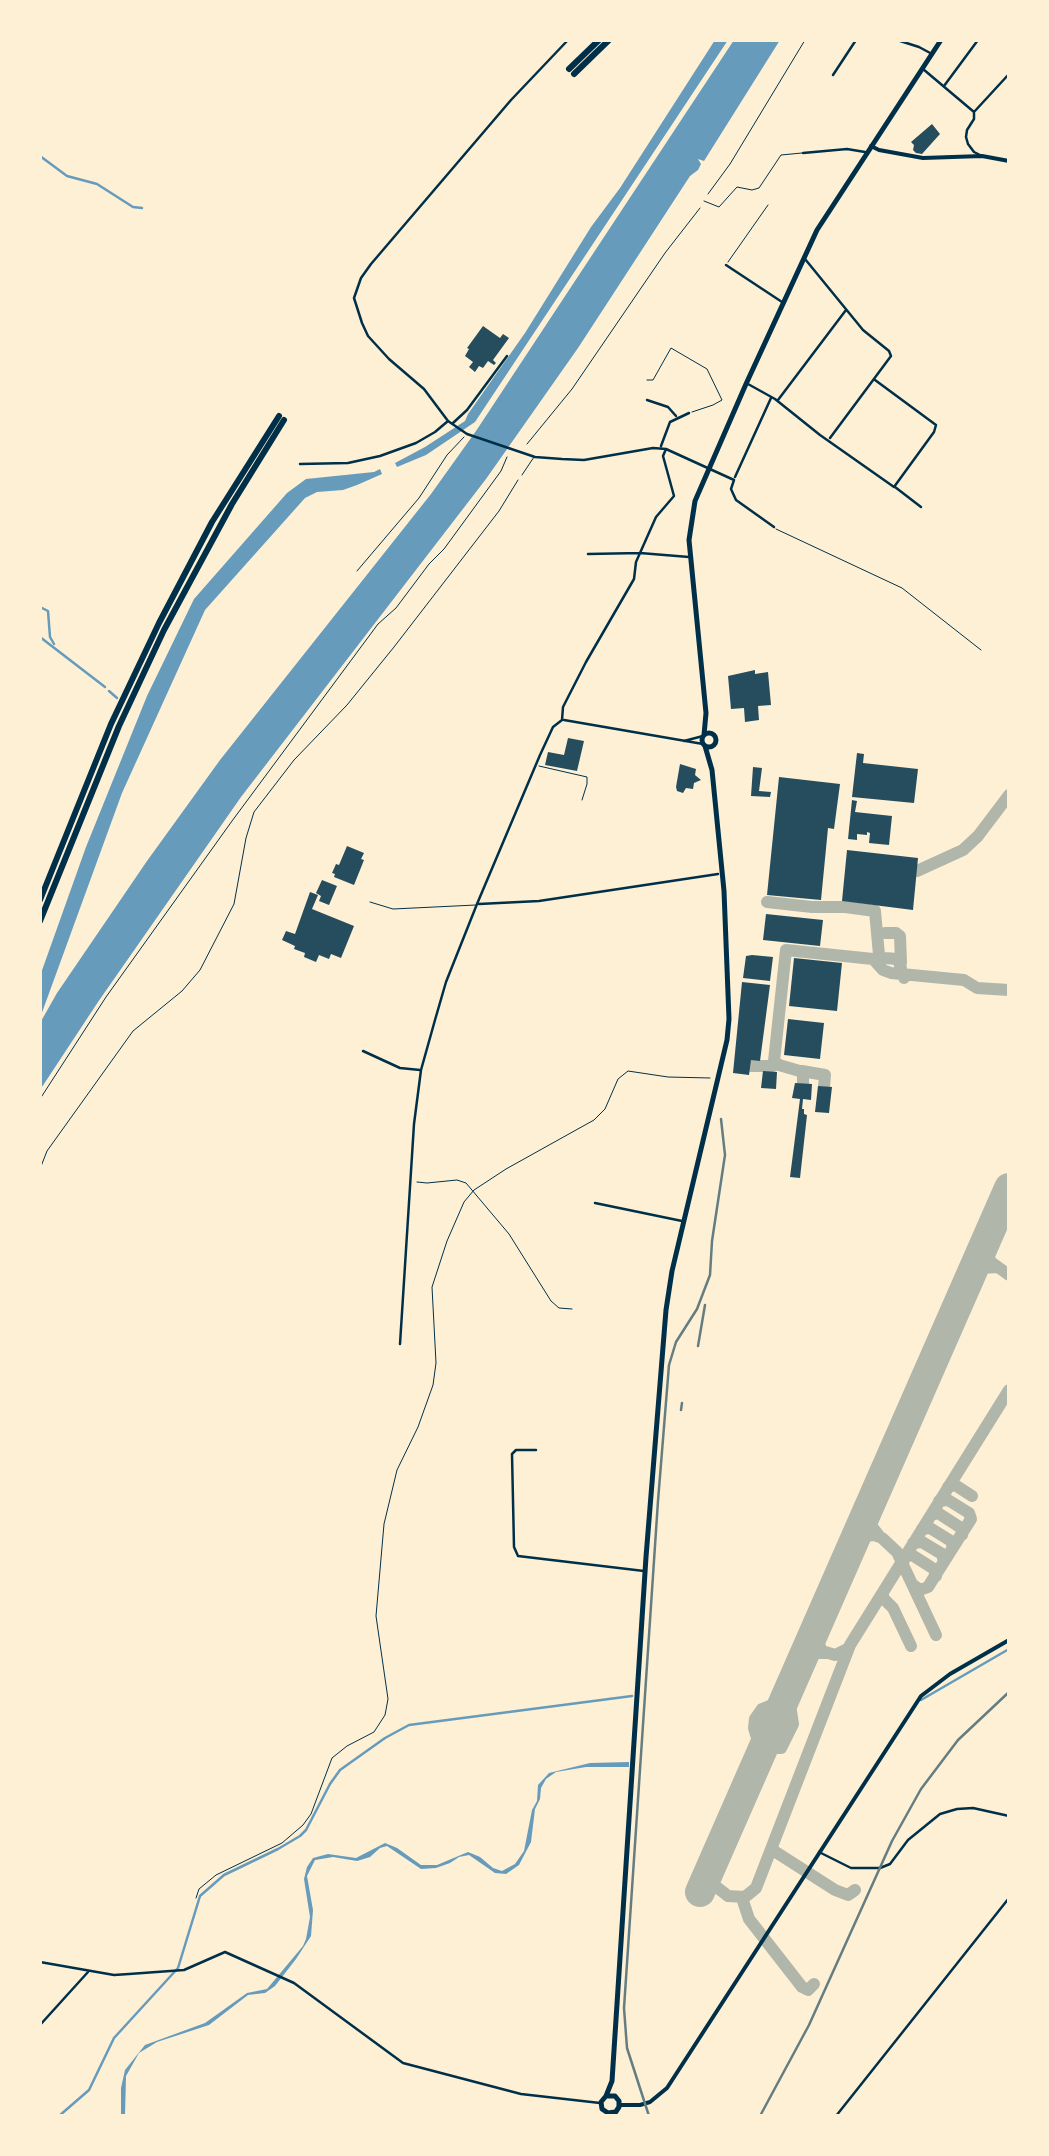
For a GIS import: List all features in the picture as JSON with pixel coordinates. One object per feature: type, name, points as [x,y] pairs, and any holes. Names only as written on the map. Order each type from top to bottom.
[{"type":"highway","points":[[599,40],[572,72],[609,40]]},
{"type":"highway","points":[[40,900],[111,724],[158,623],[224,502],[282,418],[158,642],[112,742],[40,921]]},
{"type":"main road","points":[[620,2105],[612,2081],[666,1310],[729,1019],[726,915],[712,770],[705,739],[689,529],[697,497],[824,217],[942,40]]},
{"type":"main road","points":[[869,150],[923,158],[982,156],[1009,161]]},
{"type":"main road","points":[[705,739],[710,747],[714,744],[712,770]]},
{"type":"main road","points":[[612,2081],[606,2096],[608,2112],[620,2105],[650,2102],[666,2088],[925,1691],[1009,1640]]},
{"type":"main road","points":[[606,2096],[616,2097]]},
{"type":"street","points":[[568,40],[511,100],[372,264],[356,290],[356,309],[368,336],[424,389],[452,424],[467,434],[534,457],[584,460],[664,448],[734,480]]},
{"type":"street","points":[[833,75],[856,40]]},
{"type":"street","points":[[897,40],[932,54]]},
{"type":"street","points":[[944,86],[978,40]]},
{"type":"street","points":[[923,68],[974,112]]},
{"type":"street","points":[[982,156],[968,144],[966,130],[974,112],[1009,74]]},
{"type":"street","points":[[961,157],[968,144]]},
{"type":"street","points":[[803,153],[869,150]]},
{"type":"street","points":[[804,258],[863,330],[891,356],[828,440]]},
{"type":"street","points":[[726,265],[784,302]]},
{"type":"street","points":[[777,400],[846,309]]},
{"type":"street","points":[[300,464],[348,463],[416,443],[452,424],[468,410],[507,356]]},
{"type":"street","points":[[874,380],[936,425],[894,486]]},
{"type":"street","points":[[746,384],[777,400],[920,507]]},
{"type":"street","points":[[771,396],[732,489],[736,500],[774,528]]},
{"type":"street","points":[[647,400],[668,408],[676,418]]},
{"type":"street","points":[[400,1344],[414,1124],[422,1070],[446,982],[553,728],[562,720],[563,707],[634,579],[636,562],[656,517],[674,496],[664,448],[669,424],[689,413]]},
{"type":"street","points":[[588,554],[690,556]]},
{"type":"street","points":[[562,720],[682,742],[705,739]]},
{"type":"street","points":[[477,904],[539,902],[722,873]]},
{"type":"street","points":[[363,1051],[400,1068],[422,1070]]},
{"type":"street","points":[[595,1203],[683,1221]]},
{"type":"street","points":[[536,1450],[516,1450],[512,1454],[514,1547],[518,1556],[645,1571]]},
{"type":"street","points":[[818,1852],[851,1868],[880,1868],[890,1864],[908,1840],[940,1814],[973,1808],[1009,1816]]},
{"type":"street","points":[[836,2116],[1009,1898]]},
{"type":"street","points":[[40,1962],[120,1975],[196,1966],[226,1952],[286,1979],[403,2063],[608,2112]]},
{"type":"street","points":[[40,2025],[88,1970]]},
{"type":"lane","points":[[704,201],[720,206],[737,188],[759,188],[781,155],[803,153]]},
{"type":"lane","points":[[726,265],[768,204]]},
{"type":"lane","points":[[647,380],[653,380],[671,348],[706,369],[722,400],[689,413]]},
{"type":"lane","points":[[357,570],[467,434]]},
{"type":"lane","points":[[522,474],[534,457]]},
{"type":"lane","points":[[774,528],[902,588],[980,650]]},
{"type":"lane","points":[[536,765],[586,777],[588,784],[582,800]]},
{"type":"lane","points":[[370,902],[393,909],[477,904]]},
{"type":"path","points":[[522,452],[572,388],[730,164],[805,40]]},
{"type":"path","points":[[40,1099],[106,998],[232,821],[378,624],[444,549],[507,457]]},
{"type":"path","points":[[40,1169],[47,1150],[134,1031],[182,992],[200,970],[234,904],[254,812],[294,760],[347,705],[394,647],[522,474]]},
{"type":"path","points":[[196,1898],[199,1889],[216,1875],[282,1842],[303,1826],[329,1762],[374,1732],[385,1715],[388,1699],[376,1616],[384,1524],[397,1470],[418,1427],[434,1376],[431,1302],[435,1274],[460,1210],[474,1190],[594,1120],[605,1108],[618,1080],[628,1072],[718,1078]]},
{"type":"path","points":[[409,1181],[466,1183],[509,1234],[551,1301],[559,1308],[572,1309]]},
{"type":"water","points":[[715,40],[728,40],[475,422],[426,455],[397,467],[395,463],[465,421]]},
{"type":"water","points":[[734,40],[780,40],[704,161],[698,159],[698,170],[690,176],[578,348],[486,479],[241,797],[40,1090],[40,1023],[57,993],[220,760],[431,494],[476,431]]},
{"type":"water","points":[[380,469],[382,474],[357,485],[305,498],[205,610],[122,793],[40,1018],[40,976],[86,847],[147,696],[194,599],[287,493],[306,479]]},
{"type":"water","points":[[629,1762],[629,1767],[586,1767],[556,1772],[546,1779],[535,1809],[531,1842],[519,1865],[506,1874],[495,1873],[469,1855],[436,1868],[421,1869],[387,1846],[357,1861],[333,1857],[315,1860],[307,1876],[313,1910],[311,1936],[296,1959],[265,1993],[248,1995],[209,2025],[157,2042],[139,2053],[126,2076],[125,2116],[121,2116],[125,2070],[145,2045],[205,2023],[247,1993],[267,1989],[303,1946],[310,1917],[304,1879],[313,1858],[328,1854],[356,1858],[385,1843],[421,1865],[437,1865],[468,1852],[502,1871],[515,1864],[524,1851],[538,1785],[549,1773],[590,1763]]},
{"type":"building","points":[[932,124],[940,134],[922,154],[916,153],[911,142]]},
{"type":"building","points":[[483,326],[500,338],[503,334],[509,338],[493,360],[494,365],[488,361],[475,372],[469,367],[473,362],[465,356]]},
{"type":"building","points":[[755,670],[755,674],[768,672],[771,705],[758,706],[759,720],[745,722],[744,708],[731,709],[728,676]]},
{"type":"building","points":[[568,738],[584,741],[577,771],[545,765],[548,752],[564,755]]},
{"type":"building","points":[[857,753],[864,754],[863,763],[918,769],[914,803],[852,797]]},
{"type":"building","points":[[680,764],[696,769],[695,775],[701,780],[683,793],[676,787]]},
{"type":"building","points":[[753,767],[762,768],[759,791],[771,792],[770,797],[751,796]]},
{"type":"building","points":[[779,777],[840,784],[834,829],[828,828],[821,900],[767,895]]},
{"type":"building","points":[[852,800],[857,801],[855,812],[892,816],[889,845],[869,843],[867,832],[857,834],[857,840],[848,839]]},
{"type":"building","points":[[347,846],[364,853],[354,885],[332,873]]},
{"type":"building","points":[[847,850],[918,858],[913,910],[842,901]]},
{"type":"building","points":[[322,880],[337,886],[329,905],[319,901],[321,896],[316,893]]},
{"type":"building","points":[[310,892],[318,895],[312,909],[354,926],[341,958],[319,955],[316,962],[282,940],[286,931],[295,934]]},
{"type":"building","points":[[766,914],[823,920],[820,946],[763,940]]},
{"type":"building","points":[[746,956],[773,957],[770,981],[743,978]]},
{"type":"building","points":[[794,958],[842,963],[837,1011],[789,1006]]},
{"type":"building","points":[[742,982],[770,985],[760,1061],[751,1060],[749,1075],[733,1073]]},
{"type":"building","points":[[788,1019],[824,1023],[820,1059],[784,1055]]},
{"type":"building","points":[[763,1071],[777,1072],[776,1089],[761,1088]]},
{"type":"building","points":[[795,1083],[812,1084],[811,1100],[803,1099],[802,1109],[807,1115],[800,1178],[790,1177],[800,1099],[792,1098]]},
{"type":"building","points":[[818,1086],[832,1087],[829,1113],[815,1112]]},
{"type":"waterway","points":[[40,156],[67,176],[97,184],[133,207],[142,208]]},
{"type":"waterway","points":[[40,607],[48,611],[54,644]]},
{"type":"waterway","points":[[40,637],[105,687]]},
{"type":"waterway","points":[[109,691],[117,698]]},
{"type":"waterway","points":[[921,1700],[1009,1649]]},
{"type":"waterway","points":[[59,2116],[89,2090],[114,2038],[178,1968],[200,1896],[224,1875],[300,1836],[340,1770],[409,1725],[632,1696]]},
{"type":"taxiway","points":[[917,871],[963,850],[1009,795]]},
{"type":"taxiway","points":[[767,902],[875,911],[880,966]]},
{"type":"taxiway","points":[[885,933],[900,936],[901,963]]},
{"type":"taxiway","points":[[803,1084],[803,1072],[774,1061],[786,950],[873,959],[891,973],[964,980],[977,988],[1009,990]]},
{"type":"taxiway","points":[[884,958],[898,959],[904,978]]},
{"type":"taxiway","points":[[751,1066],[773,1066]]},
{"type":"taxiway","points":[[802,1071],[825,1075],[824,1087]]},
{"type":"taxiway","points":[[990,1233],[987,1255],[1009,1275]]},
{"type":"taxiway","points":[[971,1276],[981,1268],[998,1267]]},
{"type":"taxiway","points":[[711,1867],[714,1885],[728,1896],[745,1897],[756,1888],[850,1645],[1009,1390]]},
{"type":"taxiway","points":[[948,1487],[955,1485],[972,1496]]},
{"type":"taxiway","points":[[913,1585],[920,1590],[928,1587],[971,1519],[969,1513],[948,1500],[939,1501]]},
{"type":"taxiway","points":[[869,1508],[869,1523],[880,1537]]},
{"type":"taxiway","points":[[931,1515],[938,1513],[961,1528],[962,1535]]},
{"type":"taxiway","points":[[922,1529],[930,1528],[951,1541],[953,1547]]},
{"type":"taxiway","points":[[853,1543],[874,1535],[897,1552],[936,1635]]},
{"type":"taxiway","points":[[913,1543],[922,1542],[942,1554],[944,1562]]},
{"type":"taxiway","points":[[903,1563],[905,1556],[912,1555],[934,1569],[936,1576]]},
{"type":"taxiway","points":[[883,1592],[911,1646]]},
{"type":"taxiway","points":[[817,1626],[816,1639],[822,1651],[835,1655],[847,1649]]},
{"type":"taxiway","points":[[801,1662],[813,1653],[826,1653]]},
{"type":"taxiway","points":[[787,1695],[762,1709],[755,1719],[757,1738],[768,1748],[781,1748],[793,1724],[788,1692]]},
{"type":"taxiway","points":[[771,1849],[835,1890],[848,1895],[855,1890]]},
{"type":"taxiway","points":[[742,1898],[749,1919],[802,1987],[808,1990],[814,1984]]},
{"type":"runway","points":[[700,1892],[1009,1188]]},
{"type":"railway","points":[[649,2116],[627,2048],[624,2008],[658,1501],[669,1365],[676,1342],[697,1309],[710,1275],[725,1155],[721,1119]]},
{"type":"railway","points":[[698,1346],[705,1305]]},
{"type":"railway","points":[[681,1410],[682,1403]]},
{"type":"railway","points":[[760,2116],[809,2025],[892,1841],[921,1789],[958,1740],[1009,1692]]}]
